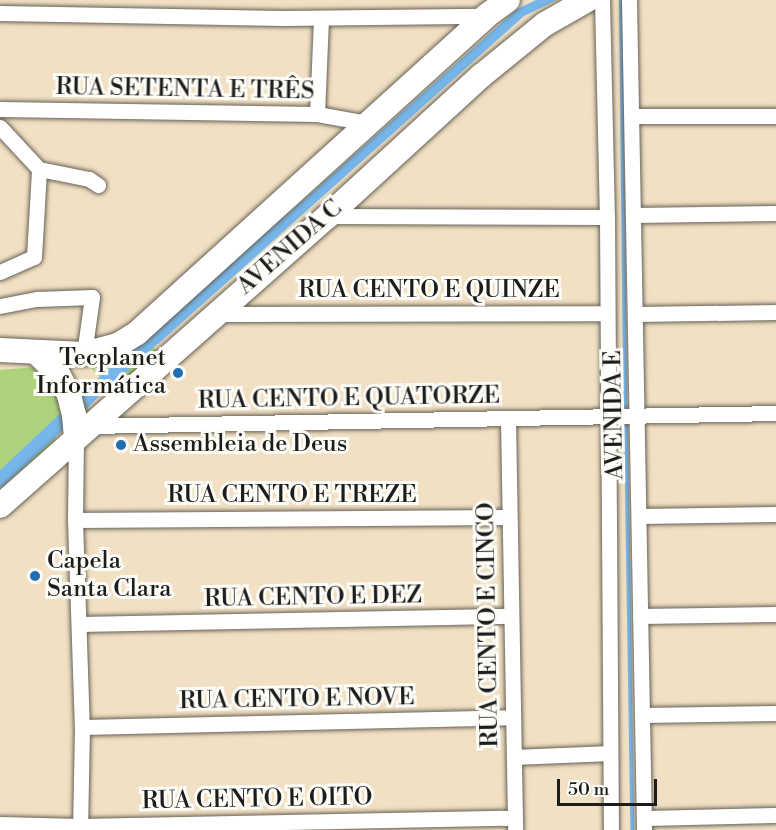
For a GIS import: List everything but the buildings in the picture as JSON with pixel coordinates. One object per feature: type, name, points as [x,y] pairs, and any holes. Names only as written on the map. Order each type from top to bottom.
[{"type":"main road","name":"AVENIDA C","points":[[0,350],[78,354],[118,345],[137,333],[486,16],[507,0]]},
{"type":"main road","name":"AVENIDA C","points":[[0,506],[77,418],[215,314],[328,216],[481,76],[545,24],[587,0]]},
{"type":"main road","points":[[36,352],[58,374],[77,418]]},
{"type":"street","name":"AVENIDA E","points":[[602,0],[609,416],[610,830]]},
{"type":"street","name":"AVENIDA E","points":[[629,0],[644,824]]},
{"type":"street","points":[[0,13],[321,18],[486,16]]},
{"type":"street","points":[[317,114],[321,18]]},
{"type":"street","name":"RUA SETENTA E TRÊS","points":[[0,109],[317,114],[368,123]]},
{"type":"street","points":[[632,116],[776,116]]},
{"type":"street","points":[[0,127],[39,169],[89,179],[98,185]]},
{"type":"street","points":[[0,272],[34,257],[39,169]]},
{"type":"street","points":[[633,215],[776,213]]},
{"type":"street","points":[[328,216],[607,217]]},
{"type":"street","points":[[0,306],[37,299],[92,297],[78,354]]},
{"type":"street","points":[[636,314],[776,312]]},
{"type":"street","name":"RUA CENTO E QUINZE","points":[[215,314],[607,313]]},
{"type":"street","name":"RUA CENTO E QUATORZE","points":[[77,418],[508,419],[776,413]]},
{"type":"street","points":[[77,418],[75,520],[82,727],[80,828]]},
{"type":"street","name":"RUA CENTO E CINCO","points":[[508,419],[515,824]]},
{"type":"street","points":[[639,516],[776,514]]},
{"type":"street","name":"RUA CENTO E TREZE","points":[[75,520],[509,517]]},
{"type":"street","points":[[640,616],[776,614]]},
{"type":"street","name":"RUA CENTO E DEZ","points":[[79,624],[511,616]]},
{"type":"street","points":[[642,715],[776,713]]},
{"type":"street","name":"RUA CENTO E NOVE","points":[[82,727],[513,717]]},
{"type":"street","points":[[514,757],[610,753]]},
{"type":"street","points":[[644,824],[776,815]]},
{"type":"street","name":"RUA CENTO E OITO","points":[[0,824],[80,828],[515,824]]},
{"type":"green space","points":[[145,338],[159,353],[114,392],[91,368],[108,362]]},
{"type":"green space","points":[[36,367],[60,394],[62,416],[54,443],[0,494],[0,370]]},
{"type":"water","points":[[536,0],[557,0],[524,16],[158,344],[147,332],[298,205],[517,9]]},
{"type":"water","points":[[100,377],[109,386],[86,410],[77,400]]},
{"type":"waterway","points":[[621,0],[625,406]]},
{"type":"waterway","points":[[91,394],[166,327]]},
{"type":"waterway","points":[[0,480],[75,409]]},
{"type":"waterway","points":[[626,426],[632,830]]},
{"type":"place","name":"Tecplanet Informática","points":[[178,373]]},
{"type":"place","name":"Assembleia de Deus","points":[[121,445]]},
{"type":"place","name":"Capela Santa Clara","points":[[35,576]]}]
